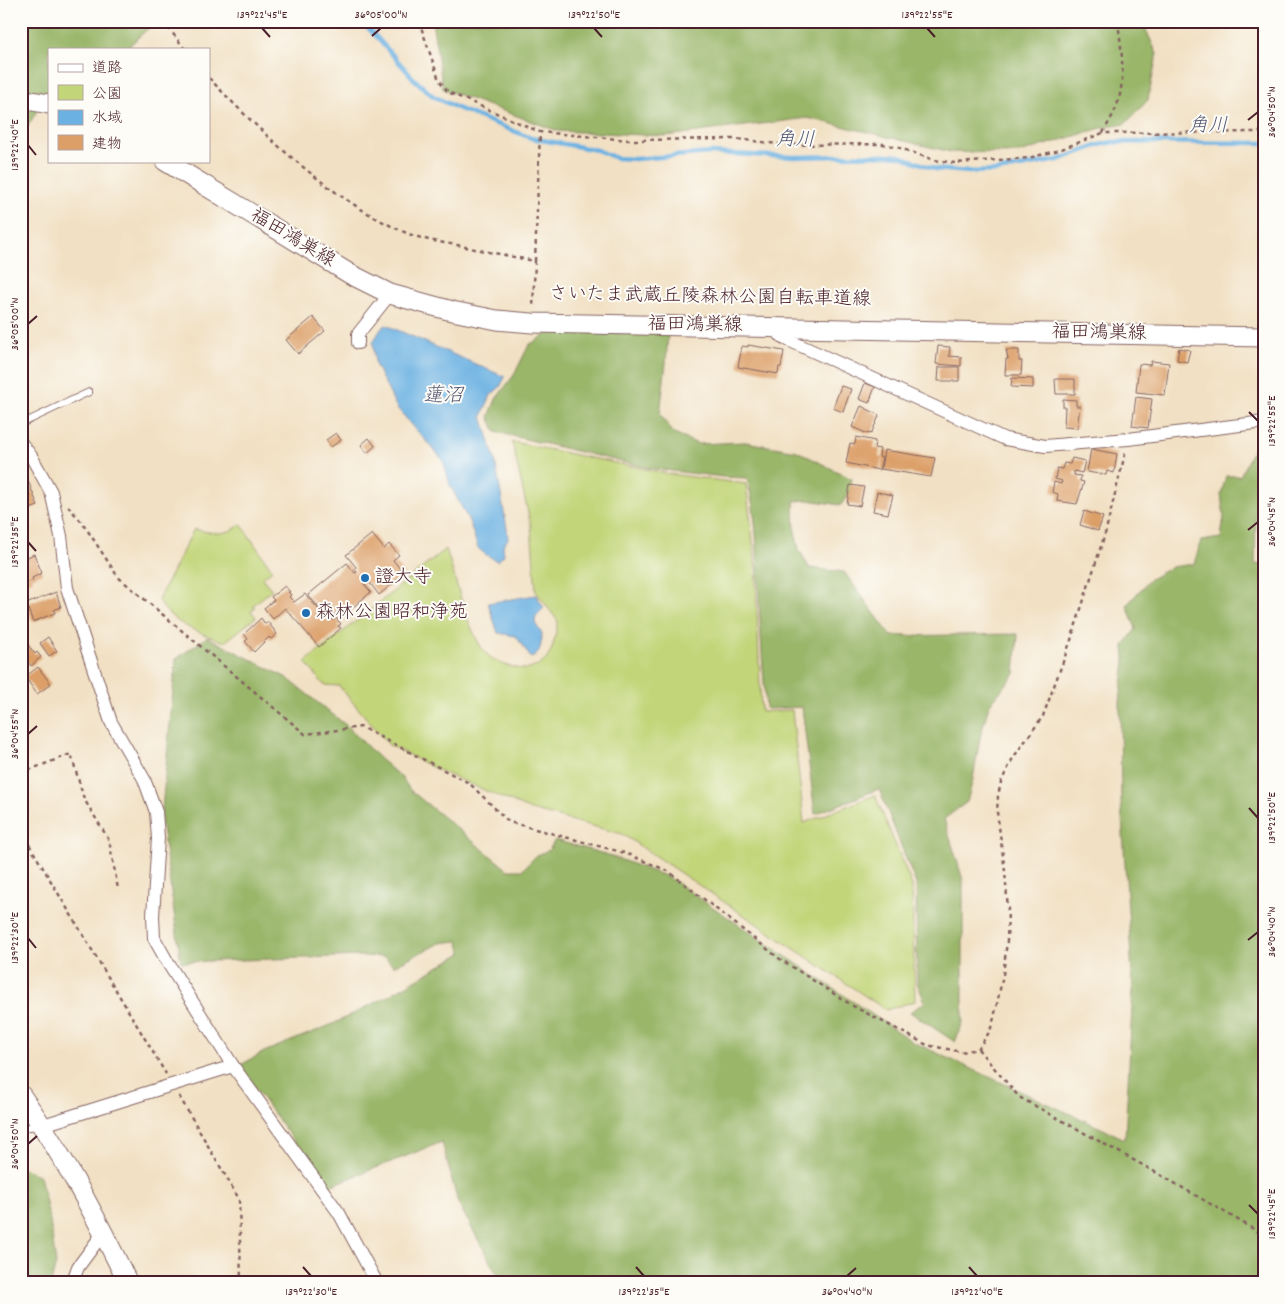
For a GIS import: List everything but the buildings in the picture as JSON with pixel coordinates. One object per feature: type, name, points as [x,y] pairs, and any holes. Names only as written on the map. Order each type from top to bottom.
[{"type":"main road","points":[[21,99],[48,104]]},
{"type":"main road","name":"福田鴻巣線","points":[[167,162],[350,274],[390,294],[452,311],[497,320],[770,328],[1264,337]]},
{"type":"main road","points":[[21,1095],[43,1125],[78,1183],[128,1283]]},
{"type":"street","points":[[358,343],[358,334],[390,294]]},
{"type":"street","points":[[770,328],[786,339],[1005,439],[1045,446],[1128,439],[1264,422]]},
{"type":"street","points":[[21,443],[36,463],[51,492],[61,536],[67,588],[88,653],[111,722],[144,779],[156,812],[158,838],[153,916],[154,938],[233,1066],[339,1213],[377,1283]]},
{"type":"street","points":[[43,1125],[233,1066]]},
{"type":"street","points":[[72,1283],[78,1267],[104,1232]]},
{"type":"lane","points":[[21,424],[89,392]]},
{"type":"lane","points":[[21,1128],[43,1125]]},
{"type":"path","points":[[163,21],[184,48]]},
{"type":"path","points":[[419,21],[439,80],[448,92],[540,132],[629,140],[737,139],[786,145],[883,144],[897,146],[934,160],[956,163],[1029,158],[1059,150],[1103,133],[1264,132]]},
{"type":"path","points":[[1103,133],[1118,102],[1121,88],[1123,67],[1118,21]]},
{"type":"path","points":[[210,79],[237,108],[313,176],[384,222],[402,232],[423,238],[535,262],[540,132]]},
{"type":"path","name":"さいたま武蔵丘陵森林公園自転車道線","points":[[524,308],[533,309],[535,262]]},
{"type":"path","points":[[51,492],[64,500],[84,525],[118,577],[305,734],[361,727],[469,783],[509,822],[625,853],[668,871],[780,959],[853,1006],[927,1045],[962,1052],[978,1048],[990,1031],[1003,976],[1008,911],[997,812],[1001,782],[1013,758],[1043,716],[1105,534],[1128,439]]},
{"type":"path","points":[[21,773],[71,754],[84,799],[108,840],[118,890]]},
{"type":"path","points":[[21,832],[239,1199],[242,1283]]},
{"type":"path","points":[[978,1048],[1019,1097],[1157,1173],[1264,1235]]},
{"type":"green space","points":[[21,21],[153,21],[154,23],[127,48],[48,48],[48,91],[21,139]]},
{"type":"green space","points":[[432,21],[1142,21],[1157,54],[1148,100],[1125,124],[1101,128],[1019,153],[951,152],[808,118],[666,136],[558,131],[443,89]]},
{"type":"green space","points":[[550,332],[668,334],[660,414],[674,434],[698,444],[745,442],[797,451],[852,479],[849,493],[841,505],[808,500],[794,501],[795,532],[799,549],[809,568],[844,572],[891,636],[1018,634],[1015,674],[989,705],[967,802],[944,819],[963,880],[963,1022],[955,1042],[910,1012],[925,1002],[917,983],[916,884],[879,789],[815,814],[802,707],[766,709],[756,539],[751,493],[747,478],[648,468],[496,432],[489,417],[496,399],[514,375],[529,345]]},
{"type":"green space","points":[[1264,439],[1264,509],[1256,512],[1255,564],[1264,565],[1264,1283],[502,1283],[458,1203],[442,1142],[327,1187],[239,1066],[264,1052],[333,1024],[388,996],[462,953],[458,941],[440,943],[393,966],[385,957],[363,956],[181,962],[161,820],[176,659],[207,637],[287,678],[347,726],[403,779],[410,790],[508,870],[522,870],[537,855],[549,850],[555,840],[608,855],[668,877],[913,1042],[1125,1139],[1133,989],[1121,801],[1120,702],[1125,661],[1124,645],[1136,629],[1127,605],[1150,579],[1172,567],[1194,564],[1201,541],[1221,538],[1224,516],[1221,495],[1226,476],[1240,476],[1253,450]]},
{"type":"green space","points":[[512,442],[670,474],[746,484],[755,557],[761,712],[792,710],[804,823],[875,795],[912,885],[915,1001],[886,1010],[622,834],[531,810],[444,773],[389,745],[339,686],[324,685],[305,662],[446,549],[475,637],[489,656],[505,665],[527,669],[541,664],[546,659],[552,648],[558,621],[536,592],[531,526]]},
{"type":"green space","points":[[241,524],[272,570],[262,578],[272,590],[253,605],[255,608],[251,611],[256,617],[225,642],[179,622],[164,609],[158,600],[194,529],[219,533],[230,531]]},
{"type":"green space","points":[[23,1168],[40,1176],[50,1221],[56,1264],[51,1283],[21,1283],[21,1171]]},
{"type":"water","name":"蓮沼","points":[[386,325],[505,377],[500,387],[491,395],[482,416],[495,460],[507,529],[508,539],[503,545],[504,555],[497,561],[478,548],[469,521],[450,485],[443,460],[397,408],[375,364],[373,342],[381,329]]},
{"type":"water","points":[[536,595],[544,608],[536,616],[535,623],[542,634],[539,651],[531,658],[516,636],[498,633],[488,603]]},
{"type":"waterway","name":"角川","points":[[362,21],[414,79],[433,96],[459,109],[531,138],[597,150],[616,158],[636,159],[710,153],[794,157],[886,155],[900,156],[935,169],[969,172],[997,171],[1058,160],[1099,145],[1113,142],[1264,143]]},
{"type":"place","name":"證大寺","points":[[365,578]]},
{"type":"place","name":"森林公園昭和浄苑","points":[[306,613]]}]
